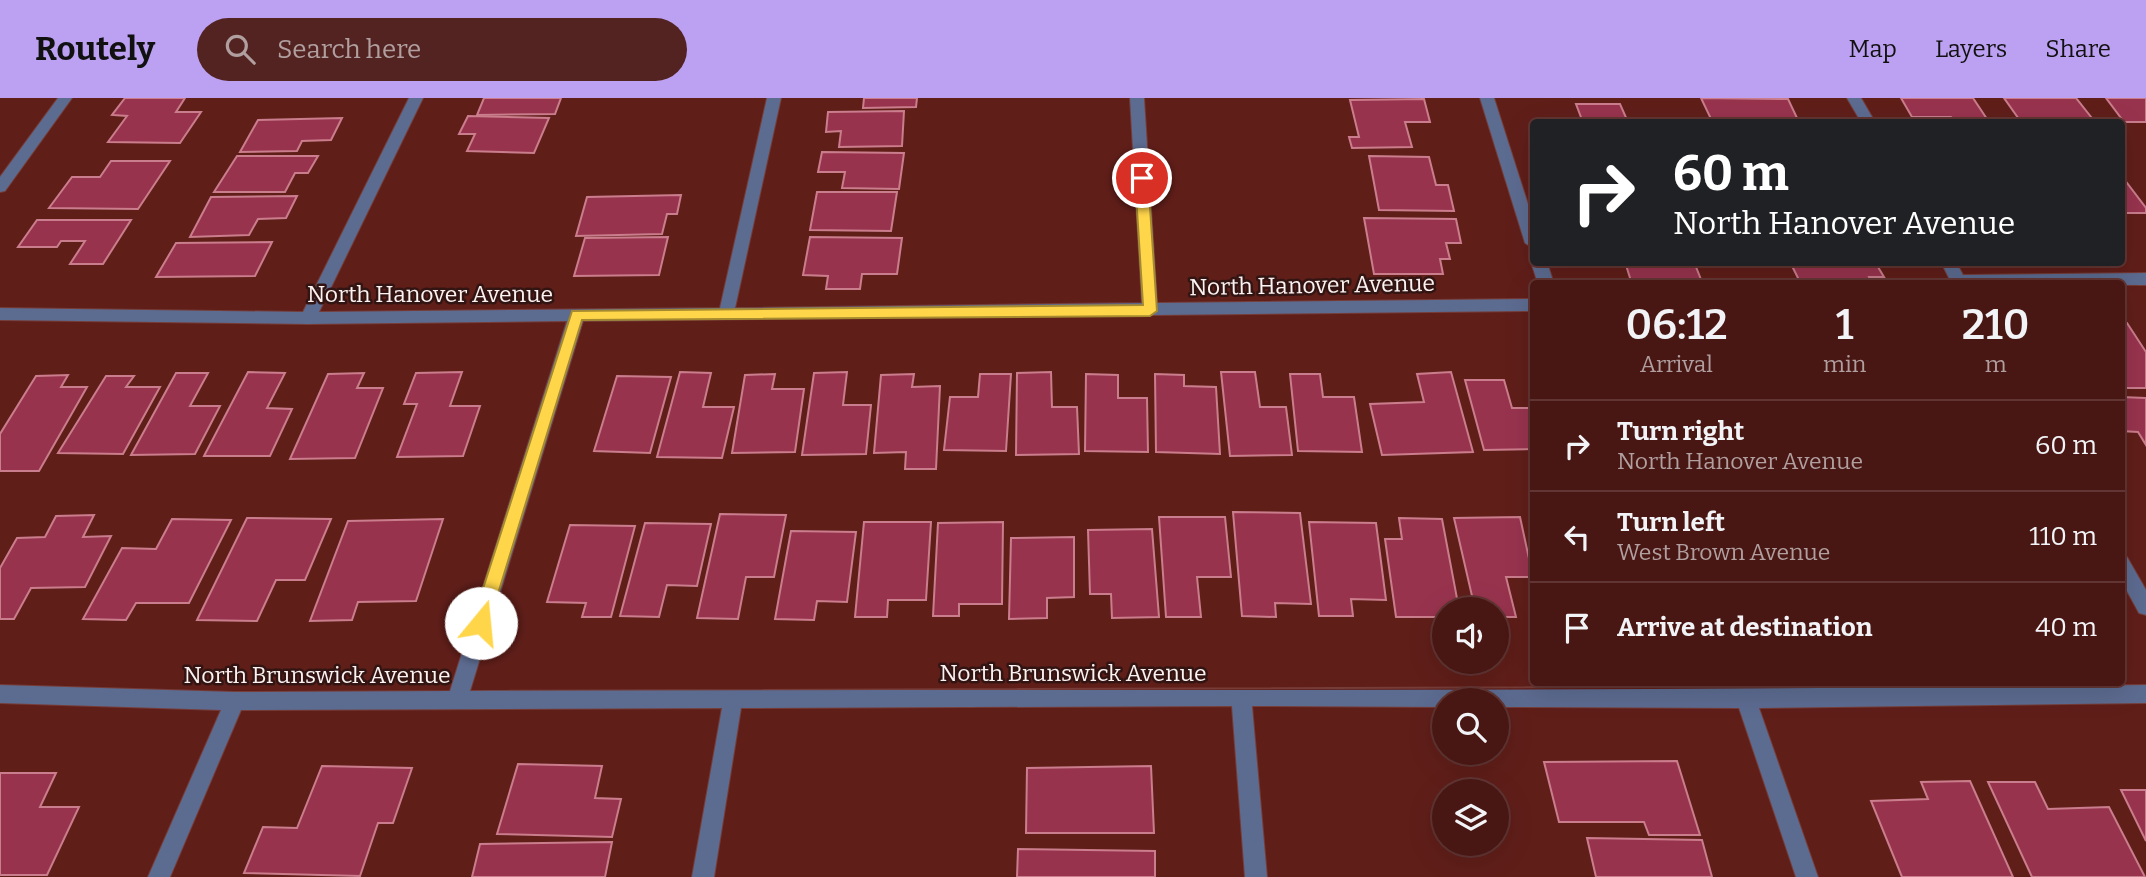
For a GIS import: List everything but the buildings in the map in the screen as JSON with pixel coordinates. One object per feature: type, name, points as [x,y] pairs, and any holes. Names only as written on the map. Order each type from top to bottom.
[{"type":"street","points":[[0,187],[65,98]]},
{"type":"street","points":[[308,318],[416,98]]},
{"type":"street","points":[[726,314],[774,98]]},
{"type":"street","points":[[1137,98],[1150,311]]},
{"type":"street","points":[[1487,98],[1530,234]]},
{"type":"street","points":[[1854,98],[1866,119]]},
{"type":"street","points":[[2084,280],[2146,279]]},
{"type":"street","name":"North Hanover Avenue","points":[[0,314],[308,318],[1530,305]]},
{"type":"street","points":[[457,700],[577,315]]},
{"type":"street","points":[[2125,570],[2146,607]]},
{"type":"street","name":"North Brunswick Avenue","points":[[0,694],[235,701],[1746,698],[2146,694]]},
{"type":"street","points":[[1241,697],[1256,877]]},
{"type":"street","points":[[1746,698],[1807,877]]},
{"type":"street","points":[[703,877],[733,700]]},
{"type":"street","points":[[159,877],[235,701]]},
{"type":"route","points":[[481,623],[577,315],[1150,311],[1142,178]]}]
